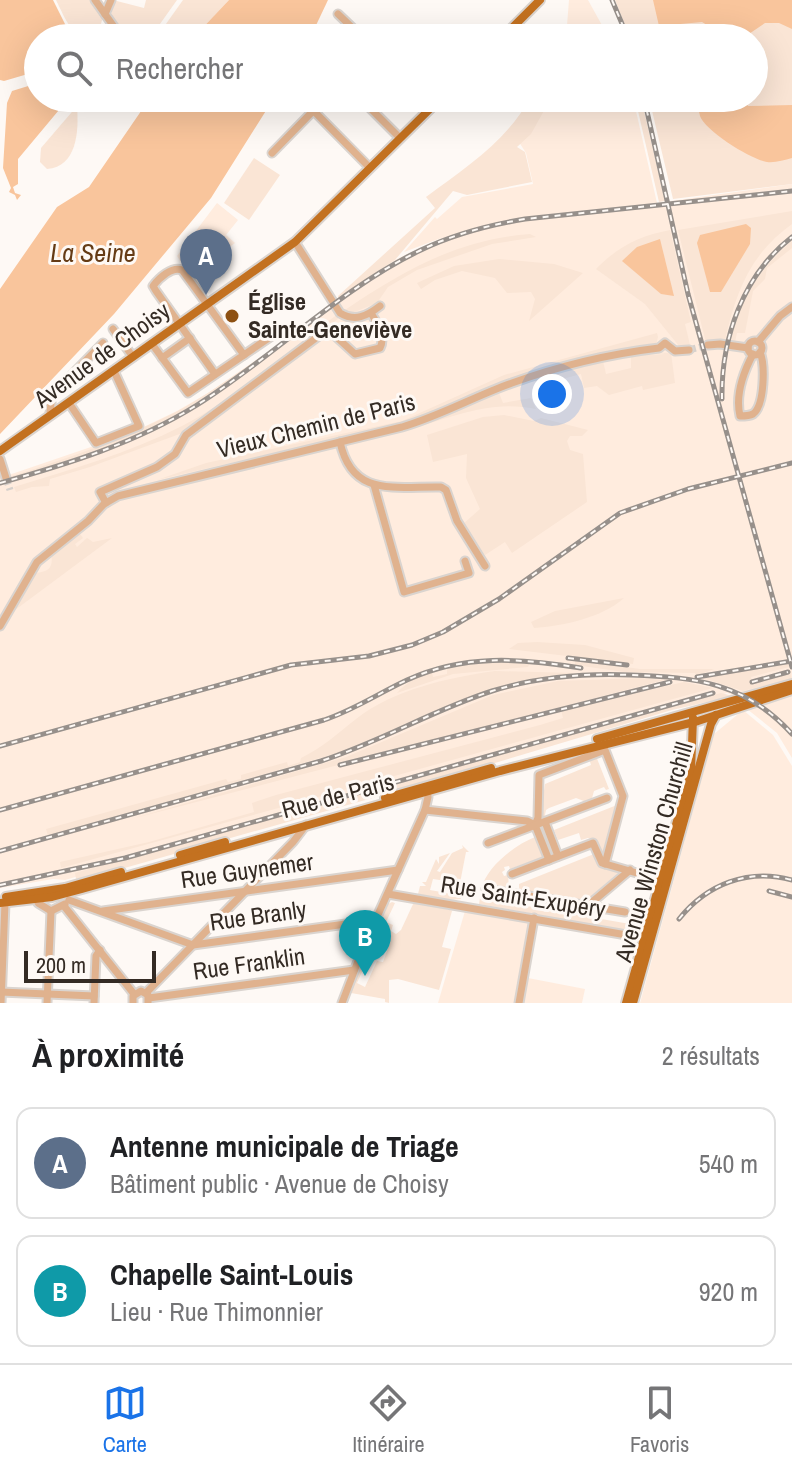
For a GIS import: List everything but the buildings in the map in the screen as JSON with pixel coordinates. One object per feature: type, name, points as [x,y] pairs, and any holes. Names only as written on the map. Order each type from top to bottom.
[{"type":"main road","points":[[516,24],[540,0]]},
{"type":"main road","name":"Avenue de Choisy","points":[[0,451],[295,242],[426,112]]},
{"type":"main road","points":[[693,721],[707,709],[792,684]]},
{"type":"main road","points":[[693,721],[792,690]]},
{"type":"main road","name":"Rue de Paris","points":[[67,896],[707,709]]},
{"type":"main road","points":[[683,714],[693,721],[702,738],[696,777]]},
{"type":"main road","name":"Avenue Winston Churchill","points":[[626,1003],[716,714]]},
{"type":"main road","name":"Rue de Paris","points":[[2,901],[67,896],[428,789],[693,721]]},
{"type":"main road","name":"Avenue Winston Churchill","points":[[633,1003],[661,880],[691,771],[693,721]]},
{"type":"street","points":[[95,0],[112,24]]},
{"type":"street","points":[[105,14],[111,0]]},
{"type":"street","points":[[338,14],[348,24]]},
{"type":"street","points":[[272,153],[312,112]]},
{"type":"street","points":[[314,112],[370,168]]},
{"type":"street","points":[[374,112],[400,138]]},
{"type":"street","points":[[295,242],[340,313],[353,318],[371,313],[380,306]]},
{"type":"street","points":[[215,374],[153,286],[172,270],[182,270],[244,355]]},
{"type":"street","points":[[753,351],[738,393],[740,416],[750,415],[757,409],[765,365],[753,351],[751,342],[758,342],[792,307]]},
{"type":"street","points":[[106,503],[100,492],[142,475],[175,454],[186,435],[324,332],[332,333],[355,354],[380,348],[382,335],[371,313]]},
{"type":"street","points":[[113,329],[133,357]]},
{"type":"street","points":[[152,344],[188,393],[279,331]]},
{"type":"street","points":[[162,358],[190,338]]},
{"type":"street","points":[[52,414],[52,395],[103,343]]},
{"type":"street","name":"Vieux Chemin de Paris","points":[[0,626],[37,562],[118,496],[421,422],[513,382],[584,362],[659,348],[665,343],[675,351],[689,350]]},
{"type":"street","points":[[708,345],[720,344],[753,351]]},
{"type":"street","points":[[69,403],[96,443],[139,426],[114,371]]},
{"type":"street","points":[[340,442],[350,471],[374,485],[444,488],[449,493],[457,521],[485,566]]},
{"type":"street","points":[[0,459],[6,478]]},
{"type":"street","points":[[374,485],[404,592],[469,573],[465,561]]},
{"type":"street","points":[[535,825],[538,818],[539,775],[605,750],[623,796],[605,864]]},
{"type":"street","points":[[342,1003],[375,920],[425,810],[428,789]]},
{"type":"street","points":[[488,843],[607,798]]},
{"type":"street","points":[[425,810],[527,821],[535,825],[549,860]]},
{"type":"street","points":[[545,822],[558,856]]},
{"type":"street","points":[[148,998],[193,945],[306,825]]},
{"type":"street","points":[[512,874],[593,843],[602,863],[661,880]]},
{"type":"street","name":"Rue Guynemer","points":[[102,912],[398,870]]},
{"type":"street","points":[[591,907],[591,903],[630,870]]},
{"type":"street","points":[[486,889],[625,912]]},
{"type":"street","name":"Rue Saint-Exupéry","points":[[388,894],[648,938]]},
{"type":"street","points":[[39,896],[42,907],[51,911]]},
{"type":"street","points":[[48,999],[51,911],[67,896]]},
{"type":"street","points":[[67,896],[193,945]]},
{"type":"street","points":[[67,896],[100,950],[134,994],[133,1003]]},
{"type":"street","points":[[1,1003],[2,901]]},
{"type":"street","points":[[519,1003],[534,918]]},
{"type":"street","name":"Rue Branly","points":[[193,945],[375,920]]},
{"type":"street","points":[[1,992],[48,999],[94,1000],[96,956],[100,950]]},
{"type":"street","name":"Rue Franklin","points":[[134,994],[139,991],[148,998],[354,970]]},
{"type":"shaded area","points":[[56,0],[91,0],[103,17],[101,24],[69,24]]},
{"type":"shaded area","points":[[113,0],[144,8],[146,0],[177,0],[160,24],[117,24],[111,16]]},
{"type":"shaded area","points":[[183,0],[229,0],[206,24],[166,24]]},
{"type":"shaded area","points":[[569,0],[588,0],[601,24],[567,24]]},
{"type":"shaded area","points":[[615,0],[792,0],[792,184],[673,199],[652,112],[768,112],[768,24],[624,24]]},
{"type":"shaded area","points":[[72,112],[77,112],[74,146],[65,162],[47,169],[40,162],[41,148]]},
{"type":"shaded area","points":[[537,112],[636,112],[657,203],[792,184],[792,758],[777,733],[747,709],[739,698],[727,693],[65,880],[53,879],[0,888],[0,478],[129,434],[177,411],[284,341],[395,260],[444,237],[404,252],[435,217],[437,219],[462,197],[533,184],[526,153],[517,139]]},
{"type":"shaded area","points":[[543,112],[531,134],[517,147],[525,152],[532,182],[467,195],[453,191],[395,260],[339,299],[338,296],[435,208],[426,197],[497,141],[521,113]]},
{"type":"shaded area","points":[[638,112],[644,112],[665,201],[659,202]]},
{"type":"shaded area","points":[[254,158],[280,175],[249,220],[224,203]]},
{"type":"shaded area","points":[[217,203],[238,220],[226,235],[235,243],[197,271],[192,279],[177,256]]},
{"type":"shaded area","points":[[792,211],[792,224],[765,248],[747,275],[725,340],[706,343],[678,230]]},
{"type":"shaded area","points":[[670,230],[691,322],[685,324],[690,345],[679,346],[645,304],[596,269],[630,243]]},
{"type":"shaded area","points":[[530,234],[536,237],[492,244],[417,270],[388,287],[377,303],[352,313],[345,310],[388,282],[432,259],[479,242]]},
{"type":"shaded area","points":[[792,241],[792,248],[767,268],[765,279],[753,291],[745,333],[737,333],[735,342],[731,341],[739,312],[752,286],[770,262]]},
{"type":"shaded area","points":[[499,259],[554,264],[583,273],[529,321],[535,299],[531,292],[507,293],[495,278],[462,271],[435,280],[421,289],[417,283],[454,266]]},
{"type":"shaded area","points":[[338,314],[338,319],[185,432],[50,479],[49,486],[16,492],[14,487],[120,453],[202,415]]},
{"type":"shaded area","points":[[657,333],[656,345],[613,350],[544,368],[407,422],[157,480],[206,463],[402,421],[504,375]]},
{"type":"shaded area","points":[[650,352],[671,353],[675,383],[643,390],[642,386],[609,395],[597,386],[584,388],[581,374],[536,386],[535,379],[603,361],[606,374],[631,368],[631,356],[665,354]]},
{"type":"shaded area","points":[[265,354],[201,400],[159,425],[97,450],[9,477],[94,448],[156,422],[199,399]]},
{"type":"shaded area","points":[[499,393],[503,403],[531,398],[536,409],[485,408],[405,430]]},
{"type":"shaded area","points":[[504,415],[534,421],[541,418],[588,430],[582,436],[570,436],[567,441],[570,450],[583,454],[587,502],[512,553],[505,542],[485,555],[463,524],[480,509],[466,478],[467,454],[433,462],[427,435],[483,417]]},
{"type":"shaded area","points":[[80,534],[83,538],[75,544],[77,547],[87,538],[93,542],[112,538],[15,610],[35,573],[51,566],[51,554]]},
{"type":"shaded area","points":[[624,598],[605,611],[581,620],[534,628],[531,622],[555,611]]},
{"type":"shaded area","points":[[518,643],[585,645],[634,658],[633,664],[509,649]]},
{"type":"shaded area","points":[[575,660],[640,669],[714,669],[696,676],[695,673],[624,672],[575,665]]},
{"type":"shaded area","points":[[492,661],[530,662],[528,667],[453,674],[397,693],[422,676],[447,674],[447,668]]},
{"type":"shaded area","points":[[788,663],[789,667],[751,677],[752,683],[790,672],[792,679],[743,691],[703,678]]},
{"type":"shaded area","points":[[495,671],[575,673],[508,685],[458,702],[341,752],[48,836],[46,829],[226,779],[228,782],[241,779],[241,775],[287,762],[288,766],[300,762],[301,758],[356,719],[404,692],[440,681]]},
{"type":"shaded area","points":[[664,680],[131,819],[346,757],[493,695],[558,681]]},
{"type":"shaded area","points":[[684,682],[713,688],[61,868],[60,862],[149,842],[254,812],[252,803],[276,795],[540,725],[563,718],[561,710]]},
{"type":"shaded area","points":[[721,693],[733,696],[672,710],[468,771],[76,879],[75,873]]},
{"type":"shaded area","points":[[743,710],[773,735],[792,766],[792,1003],[640,1003],[714,734]]},
{"type":"shaded area","points":[[596,756],[609,789],[604,787],[594,791],[592,798],[595,799],[589,803],[576,798],[549,808],[544,820],[540,819],[545,784],[591,765],[589,758]]},
{"type":"shaded area","points":[[617,805],[603,855],[596,840],[581,840],[579,833],[558,840],[554,830]]},
{"type":"shaded area","points":[[535,837],[543,857],[510,869],[509,866],[504,867],[502,872],[504,876],[508,875],[509,888],[484,883],[481,889],[489,872],[503,857]]},
{"type":"shaded area","points":[[462,845],[469,852],[466,852],[460,883],[433,879],[430,890],[459,893],[461,899],[446,900],[418,894],[420,886],[426,886],[422,882],[426,882],[436,859],[439,864],[439,857],[450,853],[437,871],[440,872],[452,853],[463,848]]},
{"type":"shaded area","points":[[594,854],[602,867],[619,872],[595,893],[597,896],[594,898],[592,896],[586,901],[540,894],[534,896],[534,892],[522,890],[522,894],[519,891],[519,884]]},
{"type":"shaded area","points":[[480,898],[630,924],[629,931],[479,904]]},
{"type":"shaded area","points":[[414,902],[454,911],[442,947],[451,949],[439,990],[398,979],[389,980],[389,1003],[385,999],[351,993],[365,956],[368,958],[357,983],[365,987],[377,961],[383,962],[390,943],[381,944],[376,955],[366,954],[388,904],[395,903],[386,922],[393,925],[391,931],[396,934]]},
{"type":"shaded area","points":[[465,911],[530,922],[516,1003],[438,1003]]},
{"type":"shaded area","points":[[528,978],[585,989],[582,1003],[523,1003]]},
{"type":"water","points":[[0,0],[53,0],[65,24],[24,24],[24,75],[0,80]]},
{"type":"water","points":[[229,0],[328,0],[317,24],[206,24]]},
{"type":"water","points":[[653,0],[792,0],[792,29],[779,23],[659,24]]},
{"type":"water","points":[[24,87],[24,112],[57,112],[18,159],[18,184],[13,187],[15,193],[21,195],[17,200],[9,192],[11,188],[3,168],[7,103],[12,91]]},
{"type":"water","points":[[792,105],[792,158],[767,162],[751,156],[710,129],[699,112],[768,112],[768,106]]},
{"type":"water","name":"La Seine","points":[[140,112],[265,112],[211,198],[114,314],[0,434],[0,289],[57,207],[89,187]]},
{"type":"water","points":[[746,224],[751,228],[750,244],[721,292],[710,292],[697,243],[700,235]]},
{"type":"water","points":[[660,239],[674,296],[661,294],[622,261],[637,247]]},
{"type":"tunnel","points":[[689,350],[708,345]]},
{"type":"tunnel","points":[[6,478],[10,490]]},
{"type":"railway","points":[[612,0],[622,24]]},
{"type":"railway","points":[[647,112],[688,294],[792,667]]},
{"type":"railway","points":[[0,483],[101,451],[174,418],[225,386],[363,284],[391,266],[446,239],[525,219],[792,191]]},
{"type":"railway","points":[[722,399],[726,353],[738,309],[760,270],[792,237]]},
{"type":"railway","points":[[0,746],[291,665],[369,656],[412,645],[443,632],[499,599],[620,513],[688,489],[792,463]]},
{"type":"railway","points":[[568,658],[627,665]]},
{"type":"railway","points":[[0,810],[324,720],[407,680],[450,666],[492,660],[581,668]]},
{"type":"railway","points":[[697,677],[792,661]]},
{"type":"railway","points":[[752,682],[788,672]]},
{"type":"railway","points":[[0,851],[321,761],[470,699],[543,679],[613,675],[698,681],[738,693],[775,717],[792,734]]},
{"type":"railway","points":[[340,765],[670,682]]},
{"type":"railway","points":[[0,885],[125,858],[713,693]]},
{"type":"railway","points":[[679,919],[702,896],[730,882],[760,876],[792,880]]},
{"type":"railway","points":[[769,891],[792,897]]},
{"type":"place","name":"Antenne municipale de Triage","points":[[206,295]]},
{"type":"place","name":"Église Sainte-Geneviève","points":[[232,316]]},
{"type":"place","name":"Chapelle Saint-Louis","points":[[365,976]]}]
